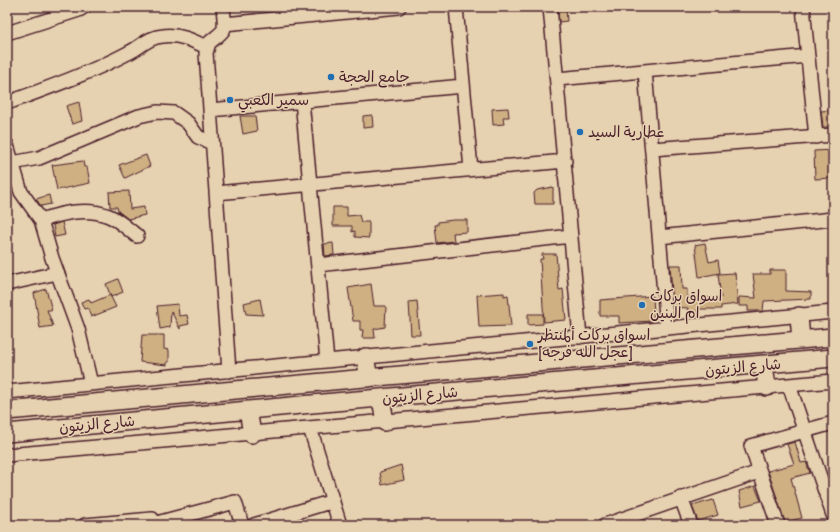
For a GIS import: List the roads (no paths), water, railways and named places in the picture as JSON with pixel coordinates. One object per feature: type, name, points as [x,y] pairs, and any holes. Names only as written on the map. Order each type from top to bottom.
[{"type":"main road","points":[[800,316],[801,340]]},
{"type":"main road","name":"شارع الزيتون","points":[[7,411],[200,392],[602,359],[833,337]]},
{"type":"main road","points":[[365,357],[369,378]]},
{"type":"main road","name":"شارع الزيتون","points":[[7,433],[833,358]]},
{"type":"main road","points":[[602,359],[596,366],[599,375],[606,379]]},
{"type":"main road","points":[[555,362],[561,372],[557,383]]},
{"type":"main road","points":[[764,365],[767,387]]},
{"type":"main road","points":[[381,398],[385,422]]},
{"type":"main road","points":[[248,410],[252,434]]},
{"type":"street","points":[[7,33],[79,10],[84,7]]},
{"type":"street","points":[[223,7],[224,24],[222,34],[208,43],[206,47],[229,371]]},
{"type":"street","points":[[224,24],[399,7]]},
{"type":"street","points":[[456,7],[471,170]]},
{"type":"street","points":[[550,7],[580,337]]},
{"type":"street","points":[[803,7],[816,137]]},
{"type":"street","points":[[7,102],[57,85],[130,53],[149,39],[164,36],[188,37],[206,47]]},
{"type":"street","points":[[557,79],[808,56]]},
{"type":"street","points":[[645,71],[667,328]]},
{"type":"street","points":[[210,110],[463,86]]},
{"type":"street","points":[[302,101],[327,361]]},
{"type":"street","points":[[10,164],[39,158],[139,116],[157,112],[174,113],[188,123],[198,138],[212,144]]},
{"type":"street","points":[[652,150],[833,135]]},
{"type":"street","points":[[7,145],[10,164],[21,192],[41,220],[57,273],[78,329],[91,384]]},
{"type":"street","points":[[216,193],[565,161]]},
{"type":"street","points":[[41,220],[63,213],[88,211],[110,216],[137,236]]},
{"type":"street","points":[[659,237],[833,219]]},
{"type":"street","points":[[318,265],[571,236]]},
{"type":"street","points":[[7,284],[57,273]]},
{"type":"street","points":[[7,392],[833,312]]},
{"type":"street","points":[[7,455],[833,381]]},
{"type":"street","points":[[789,385],[803,431],[833,516]]},
{"type":"street","points":[[778,525],[751,446],[833,423]]},
{"type":"street","points":[[310,428],[340,525]]},
{"type":"street","points":[[607,525],[759,472]]},
{"type":"street","points":[[681,498],[691,525]]},
{"type":"street","points":[[254,525],[333,501]]},
{"type":"street","points":[[84,525],[152,520],[154,525],[234,502],[242,525]]},
{"type":"place","name":"جامع الحجة","points":[[331,77]]},
{"type":"place","name":"سمير الكعبي","points":[[230,100]]},
{"type":"place","name":"عطارية السيد","points":[[580,132]]},
{"type":"place","name":"اسواق بركات ام البنين","points":[[642,305]]},
{"type":"place","name":"اسواق بركات ألمنتظر [عجل الله فرجه]","points":[[530,344]]}]
